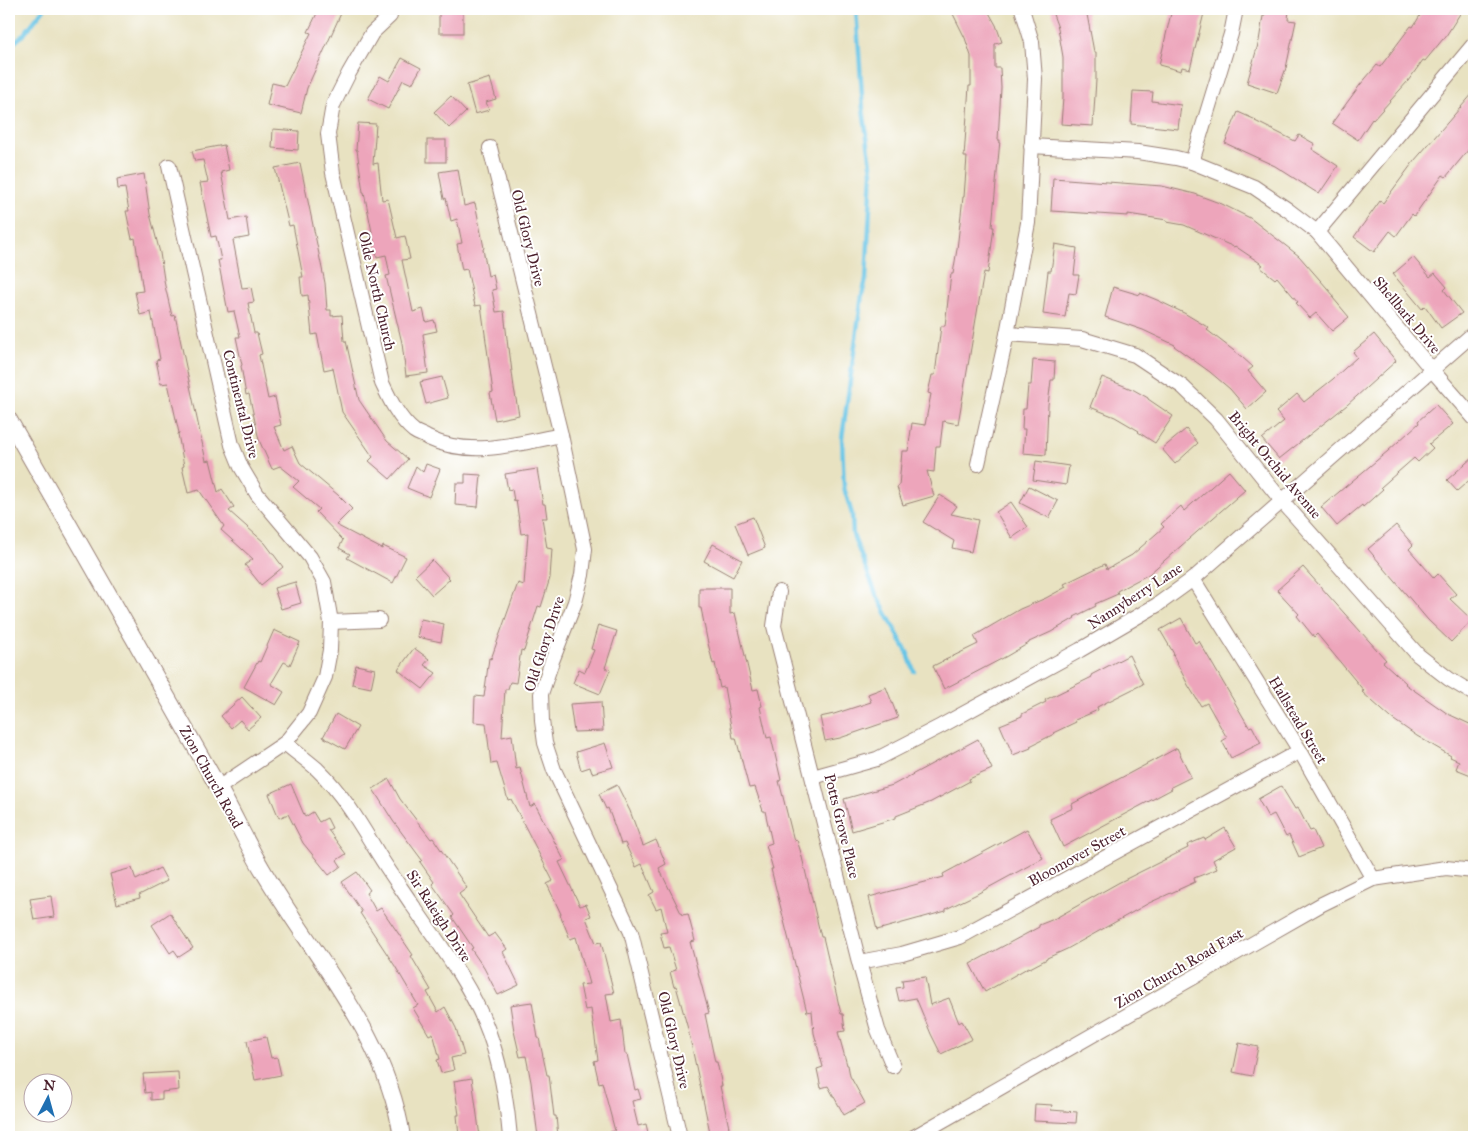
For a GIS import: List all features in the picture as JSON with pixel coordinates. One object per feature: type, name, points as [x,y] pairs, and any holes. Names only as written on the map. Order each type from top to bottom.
[{"type":"street","points":[[978,464],[1007,334],[1028,223],[1035,79],[1032,42],[1022,9]]},
{"type":"street","points":[[1192,162],[1231,34],[1236,9]]},
{"type":"street","name":"Olde North Church","points":[[390,16],[372,33],[349,73],[333,105],[328,134],[333,173],[382,383],[393,406],[414,431],[441,444],[471,449],[517,445],[561,435]]},
{"type":"street","points":[[1317,232],[1474,44]]},
{"type":"street","name":"Shellbark Drive","points":[[1031,146],[1138,152],[1192,162],[1254,187],[1317,232],[1474,418]]},
{"type":"street","name":"Old Glory Drive","points":[[490,148],[561,435],[585,549],[582,575],[575,602],[552,661],[542,694],[542,721],[545,743],[554,770],[631,932],[680,1137]]},
{"type":"street","name":"Continental Drive","points":[[169,166],[232,445],[241,467],[257,494],[310,557],[324,582],[331,622],[330,650],[325,677],[309,713],[285,743],[218,788]]},
{"type":"street","name":"Nannyberry Lane","points":[[813,777],[877,758],[942,726],[1157,605],[1193,579],[1474,333]]},
{"type":"street","name":"Bright Orchid Avenue","points":[[1007,334],[1082,339],[1134,355],[1183,386],[1216,419],[1282,501],[1418,655],[1448,679],[1474,694]]},
{"type":"street","name":"Zion Church Road","points":[[9,420],[263,870],[367,1036],[392,1094],[402,1137]]},
{"type":"street","name":"Hallstead Street","points":[[1193,579],[1300,751],[1372,879]]},
{"type":"street","name":"Potts Grove Place","points":[[778,592],[774,626],[878,1030],[893,1066]]},
{"type":"street","points":[[331,622],[379,620]]},
{"type":"street","name":"Sir Raleigh Drive","points":[[285,743],[317,769],[339,793],[446,954],[470,995],[488,1032],[500,1074],[510,1137]]},
{"type":"street","name":"Bloomover Street","points":[[860,962],[902,954],[960,937],[1300,751]]},
{"type":"street","name":"Zion Church Road East","points":[[914,1137],[1322,904],[1372,879],[1446,868],[1474,871]]},
{"type":"building","points":[[319,9],[343,9],[307,88],[301,113],[267,105],[272,83],[285,86],[311,33],[308,32]]},
{"type":"building","points":[[439,9],[463,9],[463,33],[439,33]]},
{"type":"building","points":[[959,9],[987,9],[996,25],[1002,42],[995,44],[995,68],[1000,68],[1001,88],[998,140],[1000,140],[992,227],[994,227],[988,273],[984,272],[958,424],[943,421],[940,446],[936,446],[934,472],[927,471],[934,496],[903,505],[897,487],[899,486],[902,451],[908,451],[912,423],[925,425],[931,394],[928,393],[932,375],[935,375],[941,326],[945,326],[951,274],[953,274],[964,197],[967,157],[964,157],[969,86],[971,86],[971,56],[965,38],[952,12]]},
{"type":"building","points":[[1051,9],[1086,9],[1094,52],[1096,52],[1093,126],[1061,124],[1063,57],[1058,28]]},
{"type":"building","points":[[1172,9],[1205,9],[1190,69],[1182,67],[1181,71],[1159,65]]},
{"type":"building","points":[[1266,9],[1289,9],[1288,20],[1296,21],[1286,68],[1277,93],[1247,83]]},
{"type":"building","points":[[1424,9],[1463,9],[1444,39],[1425,61],[1423,60],[1408,81],[1372,119],[1358,140],[1332,123],[1360,85],[1377,65],[1380,67],[1411,26],[1413,27]]},
{"type":"building","points":[[402,58],[421,68],[412,84],[403,80],[388,109],[368,99],[380,76],[389,81]]},
{"type":"building","points":[[490,78],[496,99],[486,102],[489,110],[475,114],[467,85]]},
{"type":"building","points":[[1133,91],[1153,92],[1152,101],[1181,105],[1178,129],[1131,124]]},
{"type":"building","points":[[1474,92],[1474,143],[1446,177],[1443,175],[1414,216],[1412,214],[1396,236],[1390,231],[1374,252],[1354,237],[1380,201],[1383,203],[1414,161]]},
{"type":"building","points":[[451,96],[466,112],[449,128],[434,112]]},
{"type":"building","points":[[1238,112],[1295,141],[1299,135],[1315,144],[1312,149],[1338,166],[1319,194],[1275,166],[1225,143]]},
{"type":"building","points":[[358,123],[376,124],[373,164],[378,163],[382,200],[388,199],[397,238],[405,236],[410,259],[402,260],[413,312],[423,309],[426,322],[434,320],[437,331],[423,334],[428,373],[406,376],[402,343],[386,276],[390,275],[386,255],[377,257],[363,192],[356,150]]},
{"type":"building","points":[[273,129],[299,131],[298,150],[272,148]]},
{"type":"building","points":[[427,140],[446,140],[446,162],[427,162]]},
{"type":"building","points":[[224,145],[229,170],[221,172],[230,220],[246,217],[249,237],[233,240],[242,288],[251,287],[254,302],[248,303],[254,333],[257,333],[262,354],[259,355],[268,399],[275,397],[281,425],[274,427],[284,450],[292,446],[300,463],[352,509],[336,525],[382,549],[383,546],[406,557],[393,583],[347,558],[350,554],[339,548],[343,540],[316,512],[319,509],[293,487],[299,481],[280,466],[272,469],[259,440],[249,394],[246,395],[236,337],[240,337],[234,311],[228,312],[218,260],[221,260],[216,236],[211,237],[200,183],[208,182],[203,160],[195,161],[192,151]]},
{"type":"building","points":[[300,163],[325,283],[327,310],[331,310],[331,316],[342,315],[344,341],[346,341],[359,400],[387,441],[408,459],[390,479],[369,461],[373,457],[342,412],[333,368],[324,370],[317,334],[312,335],[308,295],[302,296],[300,277],[303,277],[293,225],[289,226],[275,168]]},
{"type":"building","points":[[458,169],[464,206],[475,203],[488,276],[493,274],[496,289],[492,290],[496,312],[504,311],[519,415],[495,420],[490,393],[493,392],[481,305],[475,306],[467,269],[462,270],[457,244],[462,243],[457,219],[451,221],[446,198],[444,199],[439,172]]},
{"type":"building","points":[[144,174],[165,286],[172,316],[175,315],[206,461],[210,460],[218,492],[222,489],[234,507],[229,511],[265,543],[283,567],[261,585],[245,565],[253,559],[221,530],[224,526],[199,490],[188,493],[182,467],[184,466],[179,433],[168,383],[161,384],[156,360],[160,359],[151,312],[140,315],[135,292],[143,291],[135,238],[132,239],[126,211],[129,211],[125,188],[118,189],[117,179]]},
{"type":"building","points":[[1053,178],[1162,186],[1195,194],[1222,204],[1250,218],[1299,256],[1334,296],[1333,298],[1349,317],[1332,331],[1316,313],[1310,318],[1296,303],[1298,302],[1277,277],[1275,279],[1260,267],[1263,265],[1235,246],[1184,225],[1167,222],[1167,220],[1128,214],[1128,216],[1051,211]]},
{"type":"building","points":[[1055,244],[1077,248],[1074,275],[1079,275],[1076,294],[1069,293],[1065,317],[1043,314],[1048,271],[1051,271]]},
{"type":"building","points":[[1413,257],[1430,277],[1435,273],[1447,287],[1444,290],[1462,313],[1441,328],[1425,306],[1422,309],[1393,274]]},
{"type":"building","points":[[1113,287],[1140,295],[1140,293],[1157,300],[1209,328],[1207,330],[1253,367],[1248,371],[1266,392],[1247,409],[1230,389],[1175,345],[1143,330],[1105,317]]},
{"type":"building","points":[[1374,334],[1396,361],[1347,405],[1279,459],[1262,439],[1284,421],[1276,412],[1297,394],[1304,402],[1333,379],[1357,357],[1353,352]]},
{"type":"building","points":[[1033,360],[1055,362],[1054,380],[1051,380],[1048,405],[1046,455],[1023,453],[1025,429],[1022,429],[1023,409],[1026,409],[1028,385],[1031,385]]},
{"type":"building","points":[[442,377],[448,398],[426,404],[420,382]]},
{"type":"building","points":[[1102,377],[1134,390],[1173,416],[1155,443],[1115,417],[1090,407]]},
{"type":"building","points":[[1436,405],[1453,424],[1429,444],[1433,448],[1418,462],[1414,458],[1381,487],[1383,489],[1363,507],[1362,505],[1337,526],[1321,507],[1388,451]]},
{"type":"building","points":[[1186,429],[1198,443],[1175,464],[1162,449]]},
{"type":"building","points":[[1474,456],[1474,476],[1457,491],[1447,480]]},
{"type":"building","points":[[1036,461],[1069,466],[1066,485],[1033,480]]},
{"type":"building","points":[[426,464],[440,469],[429,497],[407,488],[416,466],[423,472]]},
{"type":"building","points":[[537,469],[547,518],[542,518],[547,548],[552,549],[550,578],[541,607],[538,606],[524,651],[521,650],[516,683],[510,682],[508,689],[505,689],[502,737],[512,735],[516,769],[520,768],[530,807],[535,804],[564,860],[559,862],[580,906],[586,904],[591,916],[586,918],[596,943],[601,942],[614,993],[606,994],[611,1022],[621,1020],[625,1054],[627,1054],[635,1090],[638,1089],[641,1099],[632,1101],[638,1126],[646,1124],[649,1137],[610,1137],[610,1132],[615,1131],[602,1082],[599,1083],[594,1061],[598,1060],[591,1009],[585,1010],[580,985],[589,984],[576,937],[570,939],[547,884],[553,881],[511,799],[508,800],[497,763],[491,764],[486,723],[474,722],[475,696],[484,697],[489,658],[491,659],[518,583],[524,585],[528,533],[521,534],[516,500],[514,501],[512,489],[508,490],[505,474]]},
{"type":"building","points":[[1229,471],[1245,490],[1149,574],[1117,591],[1118,594],[1095,604],[1096,606],[1051,632],[1029,642],[1007,656],[944,689],[933,666],[978,644],[974,636],[1020,609],[1066,587],[1064,584],[1105,564],[1107,569],[1132,555],[1164,527],[1161,524],[1181,506],[1184,511]]},
{"type":"building","points":[[465,474],[481,475],[478,507],[455,505],[456,483],[465,483]]},
{"type":"building","points":[[1029,486],[1058,501],[1049,518],[1020,503]]},
{"type":"building","points":[[940,495],[957,506],[951,514],[978,520],[971,552],[952,548],[954,541],[923,522]]},
{"type":"building","points":[[1011,502],[1028,527],[1012,538],[996,512]]},
{"type":"building","points":[[753,517],[765,548],[748,555],[735,524]]},
{"type":"building","points":[[1396,525],[1413,545],[1409,549],[1434,578],[1438,574],[1456,594],[1450,599],[1472,620],[1451,642],[1428,620],[1368,549]]},
{"type":"building","points":[[713,544],[742,560],[733,577],[704,561]]},
{"type":"building","points":[[432,560],[450,579],[432,595],[415,576]]},
{"type":"building","points":[[1303,567],[1386,660],[1383,662],[1405,684],[1448,714],[1474,726],[1474,766],[1471,775],[1456,769],[1459,761],[1391,718],[1362,692],[1364,691],[1317,634],[1314,637],[1297,616],[1299,614],[1277,590]]},
{"type":"building","points":[[295,582],[301,603],[281,609],[274,588]]},
{"type":"building","points":[[699,588],[730,588],[730,614],[735,613],[753,690],[758,689],[767,738],[771,737],[781,780],[779,781],[794,841],[797,840],[801,853],[841,1014],[843,1014],[845,1031],[838,1032],[850,1076],[865,1103],[844,1115],[828,1086],[821,1088],[817,1069],[823,1067],[814,1033],[812,1011],[807,1012],[771,869],[773,869],[766,845],[772,843],[765,811],[763,811],[755,787],[749,788],[736,738],[733,738],[724,687],[720,688],[701,608],[699,608]]},
{"type":"building","points":[[1181,618],[1195,643],[1199,641],[1249,727],[1252,726],[1261,743],[1231,758],[1222,741],[1227,738],[1207,703],[1201,706],[1160,630]]},
{"type":"building","points":[[421,619],[444,624],[441,642],[417,637]]},
{"type":"building","points":[[598,625],[617,631],[605,668],[610,670],[600,694],[573,683],[579,669],[585,672],[594,650],[591,649]]},
{"type":"building","points":[[274,630],[300,642],[290,665],[284,662],[271,684],[284,692],[276,705],[244,687],[258,661],[260,662]]},
{"type":"building","points":[[414,648],[429,659],[424,665],[436,673],[423,689],[398,670]]},
{"type":"building","points":[[1129,655],[1143,684],[1097,707],[1098,710],[1075,720],[1076,722],[1030,746],[1031,748],[1013,755],[1000,725],[1022,716],[1022,714],[1046,702],[1045,700],[1092,677],[1091,675]]},
{"type":"building","points":[[356,665],[375,669],[371,688],[352,684]]},
{"type":"building","points":[[886,687],[898,718],[840,738],[825,741],[820,717],[871,702],[868,694]]},
{"type":"building","points":[[242,697],[261,718],[248,729],[240,720],[231,728],[221,716]]},
{"type":"building","points":[[601,702],[603,731],[574,732],[570,704]]},
{"type":"building","points":[[336,714],[358,727],[345,749],[323,737]]},
{"type":"building","points":[[978,739],[992,769],[969,779],[970,781],[931,802],[896,816],[896,818],[852,831],[844,799],[893,785]]},
{"type":"building","points":[[605,743],[613,767],[592,773],[590,767],[581,770],[576,752]]},
{"type":"building","points":[[1177,748],[1191,777],[1063,847],[1050,819],[1073,808],[1072,804]]},
{"type":"building","points":[[389,779],[400,799],[431,839],[433,838],[467,888],[459,894],[488,937],[495,933],[507,949],[503,952],[519,985],[498,995],[484,968],[471,949],[473,948],[452,917],[454,915],[432,884],[434,882],[420,862],[422,860],[393,821],[373,789]]},
{"type":"building","points":[[291,784],[305,817],[313,812],[319,822],[327,818],[332,828],[328,830],[346,854],[337,860],[341,866],[329,875],[303,843],[288,814],[279,818],[269,794]]},
{"type":"building","points":[[617,785],[630,811],[643,846],[656,840],[666,864],[659,868],[682,915],[688,914],[695,941],[690,942],[709,1013],[705,1014],[715,1062],[717,1062],[731,1137],[711,1137],[688,1029],[676,986],[674,987],[670,972],[676,970],[669,947],[664,948],[660,933],[667,932],[661,907],[656,909],[649,895],[654,892],[642,864],[636,867],[625,843],[621,844],[608,808],[606,809],[599,794]]},
{"type":"building","points":[[1281,786],[1295,809],[1298,808],[1310,831],[1313,830],[1321,848],[1299,857],[1289,835],[1286,837],[1274,814],[1268,817],[1258,799]]},
{"type":"building","points":[[1225,828],[1236,847],[1213,860],[1217,869],[1194,878],[1195,882],[1149,903],[985,992],[970,964],[1039,927],[1039,925],[1054,919],[1118,883],[1188,848],[1187,845],[1204,838],[1205,840]]},
{"type":"building","points":[[1027,829],[1043,858],[946,909],[946,911],[877,930],[869,897],[944,877],[943,874]]},
{"type":"building","points":[[132,868],[136,880],[160,868],[167,881],[139,895],[140,898],[117,904],[110,874]]},
{"type":"building","points":[[357,872],[370,890],[366,893],[376,911],[381,908],[413,955],[411,956],[431,990],[427,992],[438,1012],[445,1007],[456,1028],[464,1055],[451,1058],[454,1070],[441,1073],[437,1060],[440,1059],[433,1033],[429,1035],[413,1008],[418,1005],[342,882]]},
{"type":"building","points":[[51,896],[54,917],[34,920],[30,899]]},
{"type":"building","points":[[170,913],[193,948],[179,957],[174,950],[170,953],[152,925]]},
{"type":"building","points":[[925,977],[930,1005],[949,998],[959,1023],[962,1021],[972,1039],[941,1054],[916,998],[899,1001],[896,988],[903,987],[902,980]]},
{"type":"building","points":[[532,1002],[538,1038],[547,1075],[549,1075],[558,1137],[538,1137],[526,1056],[520,1057],[514,1031],[510,1005]]},
{"type":"building","points":[[266,1037],[271,1058],[277,1057],[281,1075],[255,1080],[247,1041]]},
{"type":"building","points":[[1239,1043],[1258,1047],[1252,1076],[1233,1072]]},
{"type":"building","points":[[178,1072],[179,1090],[162,1092],[162,1099],[151,1100],[151,1092],[145,1093],[143,1074]]},
{"type":"building","points":[[472,1078],[480,1137],[459,1137],[457,1115],[459,1115],[454,1081]]},
{"type":"building","points":[[1035,1104],[1052,1105],[1051,1110],[1077,1112],[1076,1123],[1034,1121]]},
{"type":"waterway","points":[[9,47],[24,34],[44,9]]},
{"type":"waterway","points":[[856,9],[863,109],[872,172],[866,280],[862,295],[842,438],[844,488],[852,514],[853,535],[876,594],[908,654],[914,671]]}]
